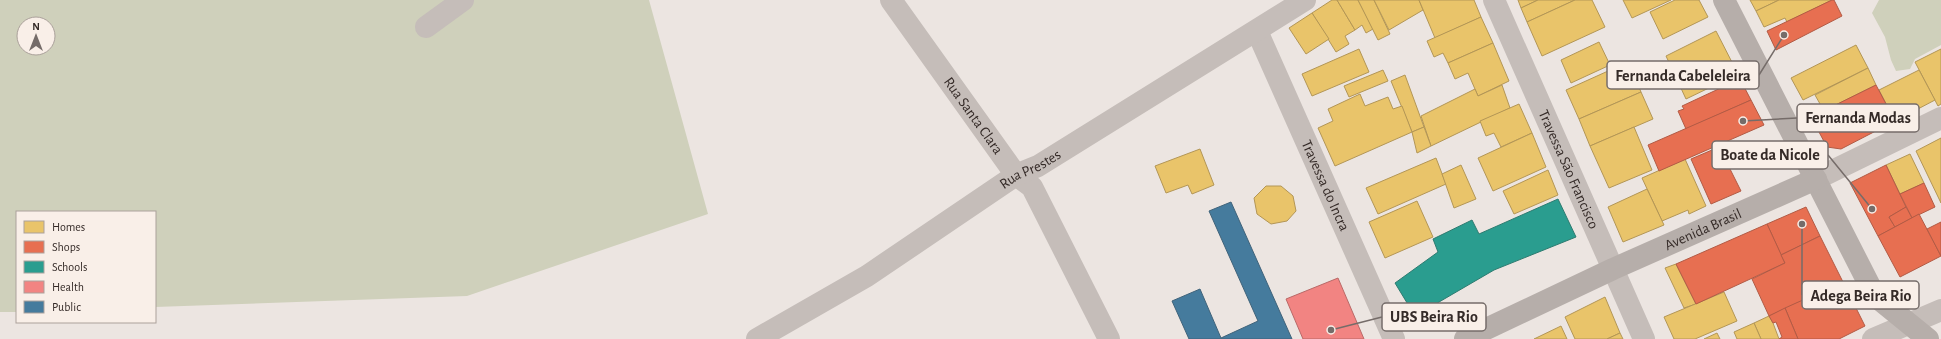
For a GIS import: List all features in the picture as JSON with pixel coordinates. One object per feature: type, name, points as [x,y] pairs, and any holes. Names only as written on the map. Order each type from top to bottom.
[{"type":"street","points":[[426,27],[463,0]]},
{"type":"street","name":"Rua Santa Clara","points":[[890,0],[1016,175],[1032,187],[1109,339]]},
{"type":"street","name":"Rua Prestes","points":[[757,339],[867,276],[1016,175],[1038,166],[1305,0]]},
{"type":"street","name":"Travessa São Francisco","points":[[1494,0],[1644,339]]},
{"type":"street","points":[[1724,0],[1875,296],[1928,339]]},
{"type":"street","name":"Travessa do Incra","points":[[1257,31],[1394,339]]},
{"type":"street","name":"Avenida Brasil","points":[[1465,339],[1613,269],[1816,179],[1941,118]]},
{"type":"street","points":[[1873,339],[1941,310]]},
{"type":"green space","points":[[0,0],[649,0],[708,214],[467,296],[156,307],[156,211],[16,211],[16,312],[0,312]]},
{"type":"green space","points":[[1879,0],[1941,0],[1941,45],[1915,59],[1910,69],[1896,71],[1891,60],[1885,37],[1872,13]]},
{"type":"building: Homes","points":[[1332,0],[1337,0],[1355,30],[1345,36],[1349,44],[1336,52],[1312,13]]},
{"type":"building: Homes","points":[[1337,0],[1358,0],[1373,29],[1366,33],[1362,25],[1355,30]]},
{"type":"building: Homes","points":[[1358,0],[1374,0],[1390,34],[1378,40]]},
{"type":"building: Homes","points":[[1374,0],[1419,0],[1423,10],[1389,30]]},
{"type":"building: Homes","points":[[1419,0],[1474,0],[1481,17],[1435,38]]},
{"type":"building: Homes","points":[[1518,0],[1538,0],[1521,8]]},
{"type":"building: Homes","points":[[1538,0],[1575,0],[1527,22],[1521,8]]},
{"type":"building: Homes","points":[[1575,0],[1592,0],[1605,27],[1542,56],[1527,22]]},
{"type":"building: Homes","points":[[1623,0],[1671,0],[1632,18]]},
{"type":"building: Homes","points":[[1675,0],[1699,0],[1708,17],[1663,39],[1650,12]]},
{"type":"building: Homes","points":[[1750,0],[1779,0],[1756,11]]},
{"type":"building: Homes","points":[[1779,0],[1832,0],[1787,22],[1785,18],[1764,27],[1756,11]]},
{"type":"building: Homes","points":[[1312,13],[1329,39],[1306,54],[1289,28]]},
{"type":"building: Homes","points":[[1481,17],[1493,43],[1448,63],[1443,53],[1434,57],[1427,41]]},
{"type":"building: Homes","points":[[1716,31],[1738,74],[1686,99],[1666,56]]},
{"type":"building: Homes","points":[[1599,42],[1610,65],[1571,83],[1561,60]]},
{"type":"building: Homes","points":[[1493,43],[1509,81],[1478,96],[1468,73],[1455,79],[1448,63]]},
{"type":"building: Homes","points":[[1856,45],[1868,68],[1803,100],[1791,78]]},
{"type":"building: Homes","points":[[1359,49],[1369,72],[1312,96],[1302,74]]},
{"type":"building: Homes","points":[[1941,49],[1941,104],[1938,106],[1915,62]]},
{"type":"building: Homes","points":[[1628,62],[1641,92],[1579,119],[1566,90]]},
{"type":"building: Homes","points":[[1868,68],[1876,85],[1824,111],[1815,95]]},
{"type":"building: Homes","points":[[1383,70],[1388,81],[1349,97],[1344,86]]},
{"type":"building: Homes","points":[[1919,70],[1935,100],[1895,121],[1879,90]]},
{"type":"building: Homes","points":[[1405,75],[1424,127],[1412,132],[1391,81]]},
{"type":"building: Homes","points":[[1502,85],[1510,108],[1431,146],[1421,116],[1475,89],[1478,96]]},
{"type":"building: Homes","points":[[1641,92],[1653,119],[1590,146],[1579,119]]},
{"type":"building: Homes","points":[[1360,94],[1365,106],[1388,97],[1393,109],[1402,106],[1412,132],[1335,166],[1318,128],[1333,121],[1328,109]]},
{"type":"building: Homes","points":[[1519,104],[1532,133],[1501,147],[1494,133],[1486,136],[1480,121]]},
{"type":"building: Homes","points":[[1424,127],[1431,146],[1417,153],[1412,132]]},
{"type":"building: Homes","points":[[1634,127],[1652,170],[1609,188],[1590,146]]},
{"type":"building: Homes","points":[[1532,133],[1546,167],[1493,191],[1478,158]]},
{"type":"building: Homes","points":[[1941,138],[1941,203],[1916,151]]},
{"type":"building: Homes","points":[[1200,149],[1214,185],[1192,194],[1188,185],[1166,193],[1155,166]]},
{"type":"building: Homes","points":[[1910,154],[1924,183],[1900,194],[1886,165]]},
{"type":"building: Homes","points":[[1436,158],[1446,184],[1378,214],[1366,188]]},
{"type":"building: Homes","points":[[1685,159],[1706,206],[1689,214],[1688,210],[1662,221],[1642,178]]},
{"type":"building: Homes","points":[[1461,165],[1476,199],[1454,208],[1442,174]]},
{"type":"building: Homes","points":[[1548,170],[1558,195],[1514,214],[1503,191]]},
{"type":"building: Homes","points":[[1266,186],[1281,186],[1293,196],[1296,211],[1287,221],[1271,224],[1257,214],[1254,198]]},
{"type":"building: Homes","points":[[1647,189],[1664,225],[1623,242],[1608,207]]},
{"type":"building: Homes","points":[[1417,201],[1433,237],[1385,258],[1369,222]]},
{"type":"building: Homes","points":[[1676,264],[1696,304],[1684,308],[1665,268]]},
{"type":"building: Homes","points":[[1724,292],[1737,321],[1695,339],[1674,339],[1664,317]]},
{"type":"building: Homes","points":[[1605,297],[1620,333],[1607,339],[1575,339],[1565,317]]},
{"type":"building: Homes","points":[[1769,316],[1779,339],[1761,339],[1754,323]]},
{"type":"building: Homes","points":[[1754,323],[1761,339],[1737,339],[1734,332]]},
{"type":"building: Homes","points":[[1561,326],[1567,339],[1534,339]]},
{"type":"building: Homes","points":[[1620,333],[1623,339],[1607,339]]},
{"type":"building: Homes","points":[[1717,333],[1720,339],[1704,339]]},
{"type":"building: Shops","points":[[1834,0],[1842,16],[1776,50],[1767,31]]},
{"type":"building: Shops","points":[[1740,79],[1751,100],[1686,129],[1678,111],[1684,109],[1682,106]]},
{"type":"building: Shops","points":[[1876,85],[1895,121],[1841,149],[1827,147],[1811,117]]},
{"type":"building: Shops","points":[[1751,100],[1764,125],[1659,171],[1648,145]]},
{"type":"building: Shops","points":[[1719,147],[1741,191],[1711,204],[1691,159]]},
{"type":"building: Shops","points":[[1886,165],[1906,207],[1889,217],[1895,227],[1878,236],[1850,183]]},
{"type":"building: Shops","points":[[1924,183],[1935,207],[1912,218],[1900,194]]},
{"type":"building: Shops","points":[[1806,207],[1820,236],[1781,255],[1767,224]]},
{"type":"building: Shops","points":[[1906,207],[1912,218],[1895,227],[1889,217]]},
{"type":"building: Shops","points":[[1919,214],[1941,256],[1900,277],[1878,236]]},
{"type":"building: Shops","points":[[1941,222],[1941,256],[1927,229]]},
{"type":"building: Shops","points":[[1767,224],[1785,263],[1696,304],[1676,264]]},
{"type":"building: Shops","points":[[1820,236],[1843,282],[1769,316],[1752,279],[1785,263],[1781,255]]},
{"type":"building: Shops","points":[[1843,282],[1865,326],[1839,339],[1798,339],[1785,308]]},
{"type":"building: Shops","points":[[1785,308],[1798,339],[1779,339],[1782,337],[1776,322],[1773,323],[1769,316]]},
{"type":"building: Schools","points":[[1558,199],[1576,237],[1494,270],[1415,316],[1395,283],[1438,252],[1433,239],[1472,220],[1479,234]]},
{"type":"building: Health","points":[[1338,278],[1364,339],[1303,339],[1286,299]]},
{"type":"building: Public","points":[[1231,202],[1292,339],[1189,339],[1172,301],[1200,289],[1221,338],[1258,321],[1209,211]]},
{"type":"place","name":"Fernanda Cabeleleira","points":[[1784,35]]},
{"type":"place","name":"Fernanda Modas","points":[[1743,121]]},
{"type":"place","name":"Boate da Nicole","points":[[1872,209]]},
{"type":"place","name":"Adega Beira Rio","points":[[1802,224]]},
{"type":"place","name":"UBS Beira Rio","points":[[1331,330]]}]
